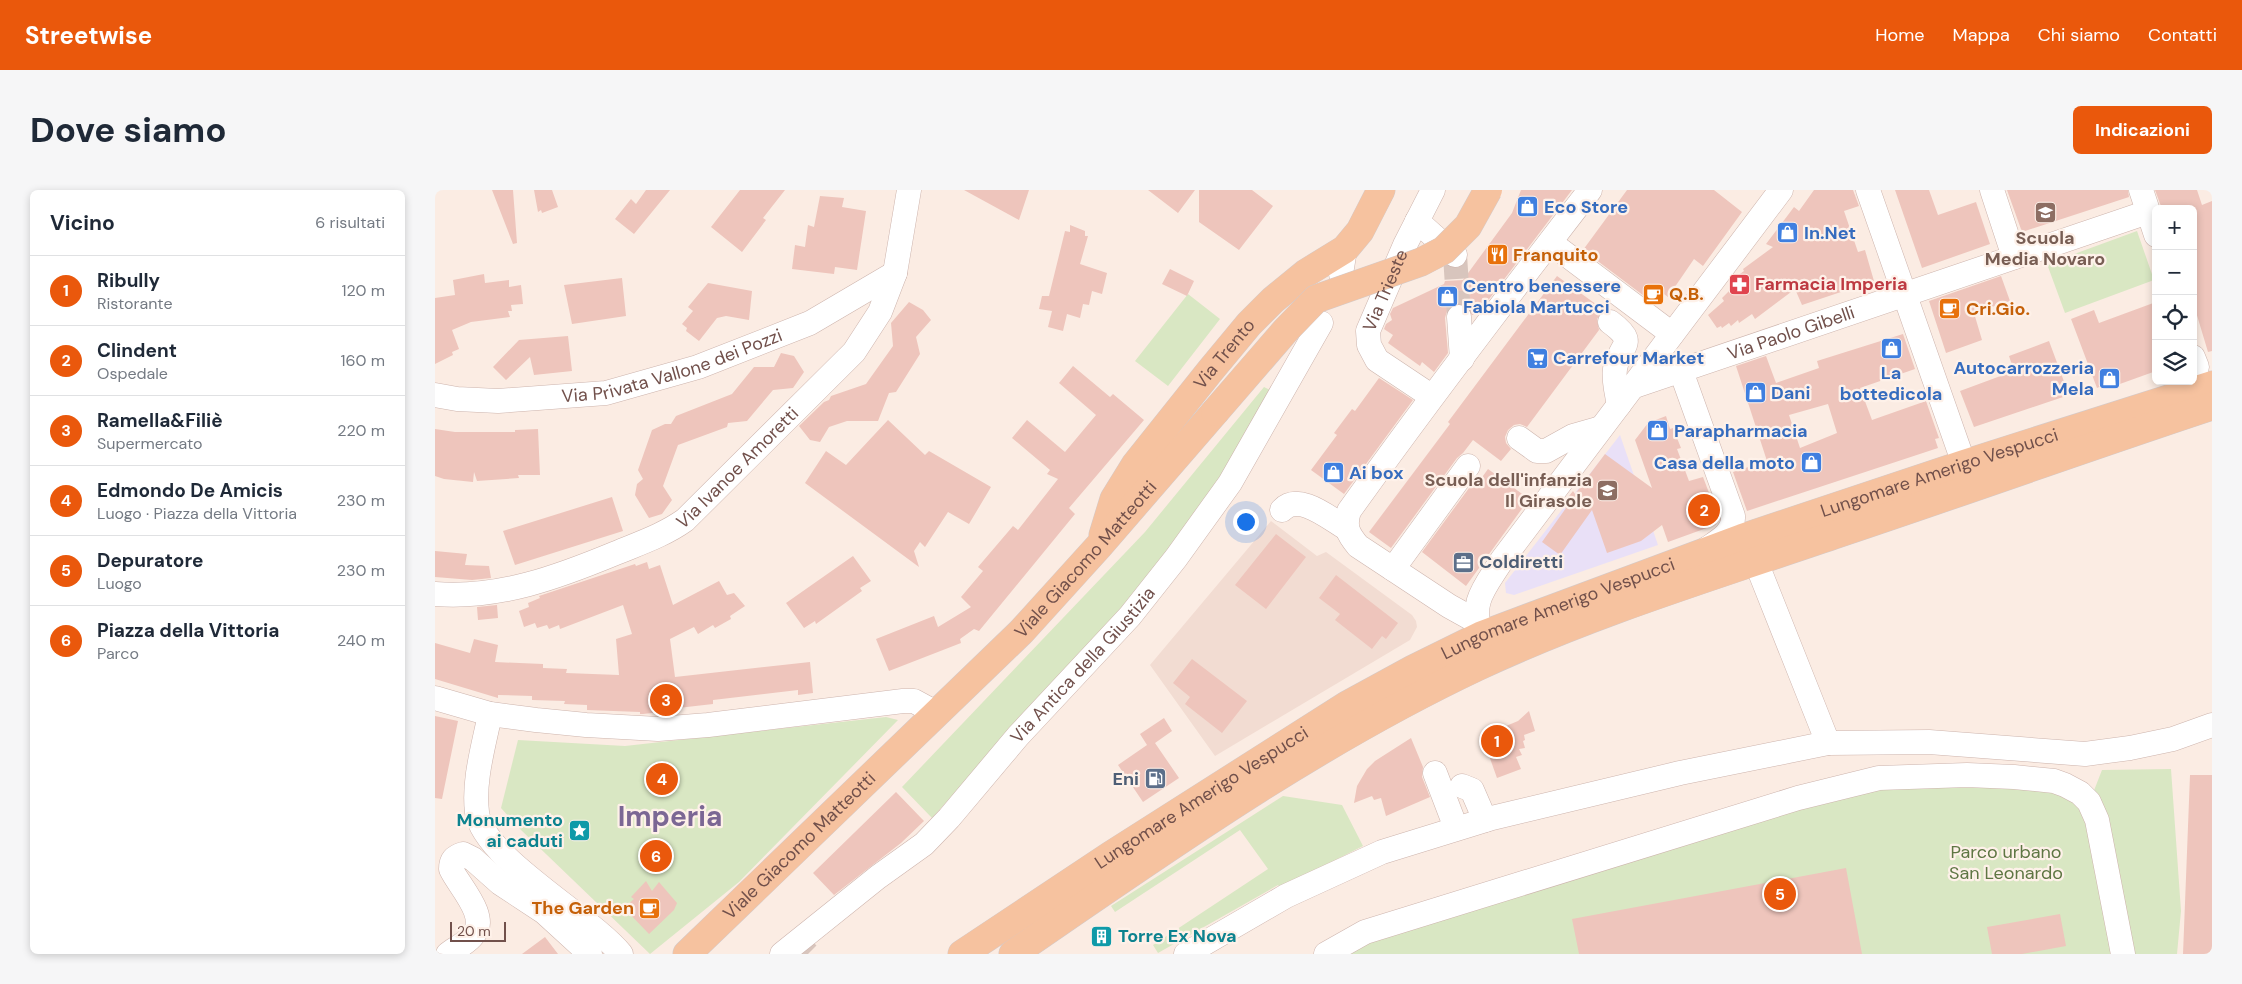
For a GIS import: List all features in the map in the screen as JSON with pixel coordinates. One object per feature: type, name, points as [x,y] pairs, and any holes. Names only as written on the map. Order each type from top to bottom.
[{"type":"main road","name":"Via Trento","points":[[1099,546],[1114,498],[1135,465],[1171,419],[1249,324],[1273,300],[1306,273],[1343,262],[1381,190]]},
{"type":"main road","name":"Viale Giacomo Matteotti","points":[[687,954],[1021,632],[1099,546],[1286,330],[1316,299],[1421,262],[1444,250],[1468,226],[1488,190]]},
{"type":"main road","name":"Lungomare Amerigo Vespucci","points":[[962,954],[1111,855],[1347,705],[1413,669],[1479,628],[2063,432],[2182,389],[2209,397]]},
{"type":"main road","name":"Lungomare Amerigo Vespucci","points":[[1013,954],[1159,853],[1304,759],[1402,705],[1458,677],[1529,644],[1636,602],[2032,468],[2209,397]]},
{"type":"main road","points":[[1171,419],[1171,431],[1183,450]]},
{"type":"main road","points":[[2032,468],[2029,458],[2032,451],[2063,432]]},
{"type":"main road","points":[[1925,504],[1963,482],[1966,475],[1964,464]]},
{"type":"main road","points":[[1756,562],[1755,554],[1763,539],[1789,523]]},
{"type":"main road","points":[[1479,628],[1489,642],[1503,647],[1529,644]]},
{"type":"main road","points":[[1458,677],[1478,658],[1483,644],[1479,628]]},
{"type":"street","name":"Via Ivanoe Amoretti","points":[[435,594],[474,595],[497,592],[536,582],[661,535],[685,520],[854,352],[880,312],[895,273],[909,190]]},
{"type":"street","name":"Via Trieste","points":[[1431,396],[1377,360],[1369,345],[1368,331],[1417,221],[1433,190]]},
{"type":"street","points":[[1346,528],[1349,511],[1431,396],[1462,359],[1590,190]]},
{"type":"street","points":[[1479,628],[1478,599],[1502,560],[1781,190]]},
{"type":"street","points":[[1868,190],[1964,464]]},
{"type":"street","points":[[1992,190],[2014,257]]},
{"type":"street","points":[[2145,201],[2152,223]]},
{"type":"street","name":"Via Paolo Gibelli","points":[[1625,396],[1681,370],[2014,257],[2145,201]]},
{"type":"street","points":[[1417,221],[1455,255]]},
{"type":"street","points":[[1551,243],[1672,334]]},
{"type":"street","name":"Via Privata Vallone dei Pozzi","points":[[435,395],[457,399],[498,401],[606,393],[697,367],[810,323],[895,273]]},
{"type":"street","points":[[1459,317],[1462,359]]},
{"type":"street","points":[[1611,322],[1625,335],[1626,341],[1614,372],[1625,396]]},
{"type":"street","name":"Via Antica della Giustizia","points":[[789,948],[878,877],[927,847],[1017,736],[1130,616],[1176,558],[1230,483],[1321,323]]},
{"type":"street","points":[[1681,370],[1734,522],[1727,533],[1700,554]]},
{"type":"street","points":[[1519,438],[1537,451],[1546,451],[1557,443],[1573,436],[1601,428]]},
{"type":"street","points":[[1398,572],[1472,469]]},
{"type":"street","points":[[1282,510],[1288,504],[1297,503],[1305,505],[1346,528],[1358,546],[1479,628]]},
{"type":"street","points":[[1756,562],[1828,743]]},
{"type":"street","points":[[435,698],[490,714],[586,725],[658,728],[708,725],[903,701],[914,701],[936,713]]},
{"type":"street","points":[[490,714],[475,789],[477,814],[483,832],[522,871],[601,933],[621,954]]},
{"type":"street","points":[[1186,954],[1286,896],[1382,852],[1485,820],[1680,773],[1828,743],[1929,742],[2085,754],[2130,748],[2173,738],[2212,725]]},
{"type":"street","points":[[1435,773],[1456,828]]},
{"type":"street","points":[[1326,954],[1365,932],[1798,798],[1879,778],[1967,776],[2014,777],[2054,781],[2073,788],[2089,802],[2097,820],[2123,954]]},
{"type":"street","points":[[1462,786],[1472,790],[1485,820]]},
{"type":"street","points":[[448,954],[474,935],[477,930],[475,909],[451,869],[451,862],[455,857],[463,854],[473,859],[500,883],[544,912],[589,954]]},
{"type":"shaded area","name":"Scuola dell'infanzia Il Girasole","points":[[1620,435],[1658,545],[1514,595],[1506,593],[1505,583]]},
{"type":"shaded area","points":[[1271,521],[1317,556],[1326,552],[1412,615],[1417,627],[1410,640],[1215,756],[1150,665]]},
{"type":"green space","points":[[2137,231],[2152,274],[2152,281],[2065,313],[2047,264]]},
{"type":"green space","points":[[1188,294],[1220,319],[1168,386],[1135,361]]},
{"type":"green space","points":[[1264,387],[1274,392],[1174,550],[932,818],[902,787],[1145,532]]},
{"type":"green space","points":[[886,717],[898,720],[739,882],[650,954],[521,830],[501,808],[518,740],[625,746]]},
{"type":"green space","name":"Parco urbano San Leonardo","points":[[2171,769],[2181,911],[2177,954],[1315,954],[1882,774],[2093,793],[2102,770]]},
{"type":"green space","points":[[1283,796],[1342,805],[1363,846],[1280,888],[1278,885],[1158,953],[1153,945],[1268,869],[1240,830],[1115,912],[1111,906]]},
{"type":"building","points":[[492,190],[513,190],[517,243],[513,244]]},
{"type":"building","points":[[534,190],[552,190],[558,207],[542,213],[541,210],[538,212]]},
{"type":"building","points":[[646,190],[670,190],[634,234],[615,219],[631,199],[636,204]]},
{"type":"building","points":[[740,190],[785,190],[763,218],[766,220],[742,252],[711,227]]},
{"type":"building","points":[[964,190],[1029,190],[1019,220]]},
{"type":"building","points":[[1148,190],[1195,190],[1178,213]]},
{"type":"building","points":[[1199,190],[1252,190],[1273,206],[1239,250],[1199,222]]},
{"type":"building","points":[[1521,190],[1572,190],[1477,315],[1472,315],[1465,305],[1459,303],[1452,305],[1447,311],[1445,318],[1448,353],[1434,372],[1422,362],[1420,366],[1388,343],[1393,335],[1384,329],[1386,324],[1392,320],[1390,314],[1393,308],[1444,284],[1445,281],[1463,280],[1512,213]]},
{"type":"building","points":[[1627,190],[1714,190],[1742,212],[1703,266],[1694,259],[1668,297],[1664,294],[1656,305],[1583,250]]},
{"type":"building","points":[[1814,190],[1853,190],[1859,206],[1844,211],[1858,252],[1865,250],[1874,281],[1802,305],[1795,289],[1755,319],[1752,314],[1739,323],[1738,320],[1731,326],[1729,323],[1722,328],[1721,326],[1717,328],[1708,315],[1724,301],[1722,298],[1734,286],[1732,284],[1739,278],[1737,276],[1744,271],[1743,269],[1773,247],[1766,244],[1794,207],[1799,211]]},
{"type":"building","points":[[1895,190],[1929,190],[1938,215],[1976,202],[1990,244],[1922,268]]},
{"type":"building","name":"Scuola Media Novaro","points":[[2007,190],[2128,190],[2129,197],[2022,232]]},
{"type":"building","points":[[2155,190],[2197,190],[2202,205],[2212,201],[2212,351],[2208,352],[2197,315],[2197,205],[2161,205]]},
{"type":"building","points":[[820,196],[844,198],[842,207],[866,211],[857,270],[835,267],[834,274],[792,269],[795,245],[805,247],[808,225],[814,227]]},
{"type":"building","points":[[1070,225],[1085,231],[1085,236],[1088,236],[1080,264],[1107,273],[1102,294],[1092,291],[1089,305],[1083,304],[1080,318],[1067,314],[1063,331],[1048,327],[1052,311],[1039,309],[1042,296],[1049,296],[1065,231],[1070,232]]},
{"type":"building","points":[[1170,269],[1194,281],[1187,296],[1162,284]]},
{"type":"building","points":[[484,274],[485,283],[509,280],[509,287],[521,285],[523,304],[511,305],[512,311],[508,311],[510,317],[471,322],[452,330],[459,349],[452,352],[453,355],[435,364],[435,298],[455,295],[453,280]]},
{"type":"building","name":"Carrefour Market","points":[[1557,276],[1604,310],[1597,319],[1599,330],[1527,427],[1520,424],[1514,425],[1508,430],[1505,437],[1506,443],[1511,449],[1501,461],[1473,440],[1457,458],[1391,548],[1369,532]]},
{"type":"building","points":[[2001,276],[2010,301],[1974,313],[1982,340],[1946,353],[1929,301]]},
{"type":"building","points":[[622,278],[626,316],[572,324],[564,285]]},
{"type":"building","points":[[708,283],[752,291],[749,320],[726,316],[717,318],[699,341],[686,331],[687,328],[682,324],[693,311],[688,307]]},
{"type":"building","points":[[909,302],[923,310],[931,320],[916,337],[920,354],[896,392],[889,393],[878,421],[847,421],[829,427],[820,442],[810,440],[799,426],[824,402],[829,400],[831,396],[866,384],[893,346],[891,323]]},
{"type":"building","points":[[2152,303],[2152,372],[2106,389],[2104,385],[2097,388],[2071,319],[2094,310],[2099,323]]},
{"type":"building","points":[[1903,334],[1915,369],[1860,388],[1872,420],[1926,401],[1939,438],[1935,439],[1938,448],[1747,511],[1733,472],[1767,461],[1736,366],[1766,356],[1776,383],[1819,368],[1817,361]],"holes":[[[1828,404],[1837,433],[1800,448],[1789,415]]]},
{"type":"building","points":[[568,336],[572,371],[534,375],[530,357],[506,380],[493,367],[519,340]]},
{"type":"building","points":[[2049,341],[2069,395],[1974,427],[1960,391],[2014,371],[2009,356]]},
{"type":"building","points":[[781,353],[794,356],[804,372],[793,388],[773,390],[747,421],[728,423],[727,427],[678,445],[663,486],[672,500],[662,514],[649,518],[635,495],[637,484],[643,479],[638,470],[652,430],[665,424],[671,424],[676,416],[732,394],[754,367],[774,367]]},
{"type":"building","points":[[1073,366],[1110,397],[1113,394],[1144,420],[1069,508],[1075,514],[979,631],[974,629],[960,639],[961,643],[889,671],[876,639],[934,616],[938,627],[971,607],[961,597],[983,571],[978,567],[1013,526],[1018,530],[1058,479],[1047,474],[1050,470],[1012,438],[1027,420],[1065,452],[1096,415],[1059,383]]},
{"type":"building","points":[[1379,378],[1413,400],[1344,494],[1311,470],[1337,435],[1334,433],[1352,409],[1355,411]]},
{"type":"building","points":[[1666,416],[1670,429],[1673,428],[1681,448],[1677,449],[1689,481],[1703,477],[1719,519],[1715,525],[1668,542],[1662,525],[1641,541],[1607,553],[1592,510],[1560,555],[1542,542],[1566,508],[1562,505],[1573,491],[1575,494],[1605,454],[1652,488],[1635,440],[1648,423]]},
{"type":"building","points":[[888,420],[925,455],[929,451],[991,487],[969,524],[948,512],[925,547],[920,542],[914,551],[919,567],[805,483],[826,451],[846,465]]},
{"type":"building","points":[[435,429],[455,432],[515,432],[515,430],[538,429],[540,475],[518,475],[519,478],[477,481],[474,472],[473,482],[444,479],[435,476]]},
{"type":"building","points":[[1488,469],[1529,499],[1466,586],[1422,552],[1472,484],[1475,487]]},
{"type":"building","points":[[612,497],[623,531],[515,565],[503,531]]},
{"type":"building","points":[[1276,534],[1306,557],[1266,609],[1235,585]]},
{"type":"building","points":[[435,551],[467,554],[465,565],[489,566],[491,578],[472,580],[435,577]]},
{"type":"building","points":[[853,556],[871,581],[860,588],[862,591],[816,624],[815,621],[804,628],[786,603]]},
{"type":"building","points":[[647,562],[649,569],[660,565],[673,605],[719,581],[727,595],[734,593],[745,606],[730,616],[731,619],[715,628],[713,625],[698,634],[694,627],[670,639],[675,677],[810,662],[813,693],[798,695],[798,690],[713,700],[713,704],[640,714],[640,712],[587,710],[587,705],[564,704],[565,701],[532,700],[532,696],[498,695],[498,698],[435,679],[435,643],[470,653],[474,639],[498,645],[495,662],[543,664],[543,668],[567,669],[566,673],[619,675],[616,639],[632,634],[623,605],[560,629],[559,625],[549,629],[547,625],[537,628],[535,623],[524,627],[519,611],[529,607],[528,603],[540,598],[539,596],[635,564],[636,566]]},
{"type":"building","points":[[1336,575],[1398,623],[1386,639],[1382,636],[1372,649],[1335,620],[1340,614],[1319,598]]},
{"type":"building","points":[[497,605],[498,618],[478,620],[477,607]]},
{"type":"building","points":[[1192,659],[1247,701],[1222,733],[1185,704],[1190,697],[1173,683]]},
{"type":"building","points":[[1529,711],[1535,731],[1524,735],[1525,748],[1519,749],[1522,755],[1516,757],[1521,769],[1497,778],[1482,736],[1518,721]]},
{"type":"building","points":[[435,716],[458,721],[442,799],[435,798]]},
{"type":"building","points":[[1164,718],[1172,731],[1155,743],[1179,778],[1143,802],[1118,765],[1147,745],[1140,734]]},
{"type":"building","points":[[1411,738],[1423,767],[1422,777],[1430,797],[1386,816],[1381,798],[1374,800],[1372,796],[1354,803],[1357,786],[1367,769],[1375,761]]},
{"type":"building","points":[[2190,775],[2212,775],[2212,954],[2183,954]]},
{"type":"building","points":[[896,792],[924,821],[901,843],[834,895],[813,873]]},
{"type":"building","points":[[1846,868],[1862,954],[1579,954],[1572,919]]},
{"type":"building","points":[[646,881],[652,891],[659,882],[677,903],[674,910],[649,934],[624,908],[634,899],[631,897]]},
{"type":"building","points":[[2060,914],[2066,946],[2022,954],[1992,954],[1987,927]]},
{"type":"building","name":"Torre Ex Nova","points":[[1102,928],[1108,930],[1110,936],[1108,942],[1102,944],[1096,942],[1094,936],[1096,930]]},
{"type":"building","points":[[545,937],[558,954],[522,954]]},
{"type":"tunnel","points":[[1455,255],[1459,317]]},
{"type":"tunnel","points":[[796,942],[808,954]]},
{"type":"place","name":"Eco Store","points":[[1528,207]]},
{"type":"place","name":"Scuola Media Novaro","points":[[2045,213]]},
{"type":"place","name":"In.Net","points":[[1788,233]]},
{"type":"place","name":"Franquito","points":[[1497,255]]},
{"type":"place","name":"Farmacia Imperia","points":[[1739,284]]},
{"type":"place","name":"Q.B.","points":[[1653,294]]},
{"type":"place","name":"Centro benessere Fabiola Martucci","points":[[1447,296]]},
{"type":"place","name":"Cri.Gio.","points":[[1950,309]]},
{"type":"place","name":"La bottedicola","points":[[1891,348]]},
{"type":"place","name":"Carrefour Market","points":[[1537,358]]},
{"type":"place","name":"Autocarrozzeria Mela","points":[[2110,378]]},
{"type":"place","name":"Dani","points":[[1755,393]]},
{"type":"place","name":"Parapharmacia","points":[[1658,431]]},
{"type":"place","name":"Casa della moto","points":[[1811,463]]},
{"type":"place","name":"Ai box","points":[[1333,473]]},
{"type":"place","name":"Scuola dell'infanzia Il Girasole","points":[[1608,490]]},
{"type":"place","name":"Clindent","points":[[1704,510]]},
{"type":"place","name":"Coldiretti","points":[[1463,562]]},
{"type":"place","name":"Ramella&Filiè","points":[[666,700]]},
{"type":"place","name":"Ribully","points":[[1497,741]]},
{"type":"place","name":"Edmondo De Amicis","points":[[662,779]]},
{"type":"place","name":"Eni","points":[[1155,779]]},
{"type":"place","name":"Monumento ai caduti","points":[[579,830]]},
{"type":"place","name":"Piazza della Vittoria","points":[[656,856]]},
{"type":"place","name":"Depuratore","points":[[1780,894]]},
{"type":"place","name":"The Garden","points":[[650,908]]},
{"type":"place","name":"Torre Ex Nova","points":[[1102,936]]},
{"type":"district","name":"Imperia","points":[[670,816]]}]
